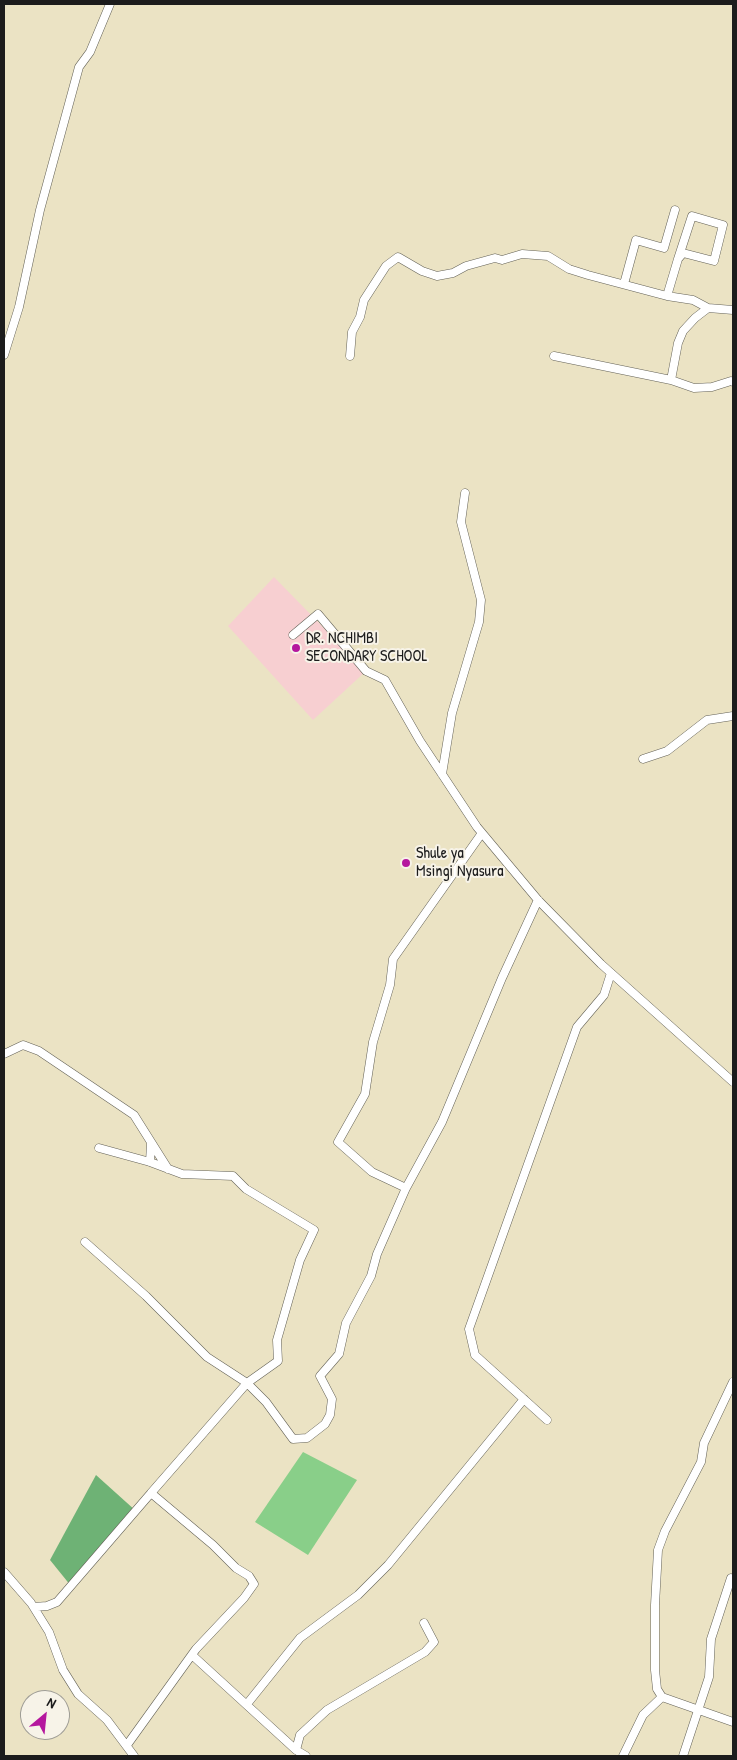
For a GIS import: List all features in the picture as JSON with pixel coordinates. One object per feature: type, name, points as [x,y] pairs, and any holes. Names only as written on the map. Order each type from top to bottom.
[{"type":"street","points":[[4,355],[19,307],[40,210],[79,67],[90,52],[110,4]]},
{"type":"street","points":[[624,284],[636,240],[664,248],[675,210]]},
{"type":"street","points":[[667,296],[678,259],[692,216],[723,225],[714,261],[683,253],[678,259]]},
{"type":"street","points":[[350,356],[352,332],[360,317],[364,300],[386,266],[398,256],[422,271],[437,276],[453,274],[466,266],[495,258],[502,260],[522,254],[548,256],[569,269],[667,296],[693,300],[708,308],[733,310]]},
{"type":"street","points":[[670,380],[678,342],[683,331],[708,308]]},
{"type":"street","points":[[554,356],[670,380],[694,388],[712,387],[733,382]]},
{"type":"street","points":[[442,774],[452,713],[479,622],[481,600],[461,522],[465,493]]},
{"type":"street","points":[[293,635],[318,614],[366,671],[385,680],[442,774],[482,833],[538,900],[611,972],[733,1082]]},
{"type":"street","points":[[643,760],[667,751],[707,720],[733,716]]},
{"type":"street","points":[[406,1188],[372,1172],[338,1142],[365,1094],[373,1042],[390,985],[393,959],[482,833]]},
{"type":"street","points":[[85,1242],[146,1296],[208,1357],[247,1383],[266,1402],[293,1439],[307,1438],[325,1424],[330,1415],[332,1398],[320,1376],[339,1354],[346,1323],[371,1276],[377,1254],[406,1188],[442,1122],[502,978],[538,900]]},
{"type":"street","points":[[547,1420],[475,1355],[469,1329],[577,1027],[604,995],[611,972]]},
{"type":"street","points":[[4,1054],[23,1046],[50,1057],[134,1115],[168,1169]]},
{"type":"street","points":[[150,1162],[152,1144]]},
{"type":"street","points":[[34,1608],[57,1602],[247,1383],[278,1361],[277,1340],[300,1260],[314,1230],[246,1189],[233,1176],[182,1174],[150,1162],[99,1148]]},
{"type":"street","points":[[733,1382],[704,1443],[702,1462],[665,1531],[658,1550],[655,1605],[656,1689],[662,1697],[733,1722]]},
{"type":"street","points":[[247,1704],[300,1638],[358,1595],[388,1565],[524,1399]]},
{"type":"street","points":[[127,1745],[192,1655],[254,1584],[250,1576],[236,1568],[213,1545],[151,1493]]},
{"type":"street","points":[[4,1572],[34,1608],[50,1632],[63,1670],[78,1694],[107,1720],[134,1756]]},
{"type":"street","points":[[683,1756],[709,1677],[712,1639],[731,1578]]},
{"type":"street","points":[[296,1750],[300,1735],[327,1710],[425,1652],[434,1642],[424,1623]]},
{"type":"street","points":[[192,1655],[296,1750],[306,1756]]},
{"type":"street","points":[[623,1756],[643,1715],[662,1697]]},
{"type":"shaded area","name":"DR. NCHIMBI SECONDARY SCHOOL","points":[[274,577],[366,671],[313,720],[228,626]]},
{"type":"green space","points":[[303,1452],[357,1480],[308,1555],[255,1522]]},
{"type":"green space","points":[[96,1475],[136,1511],[71,1586],[50,1560]]},
{"type":"place","name":"DR. NCHIMBI SECONDARY SCHOOL","points":[[296,648]]},
{"type":"place","name":"Shule ya Msingi Nyasura","points":[[406,863]]}]
